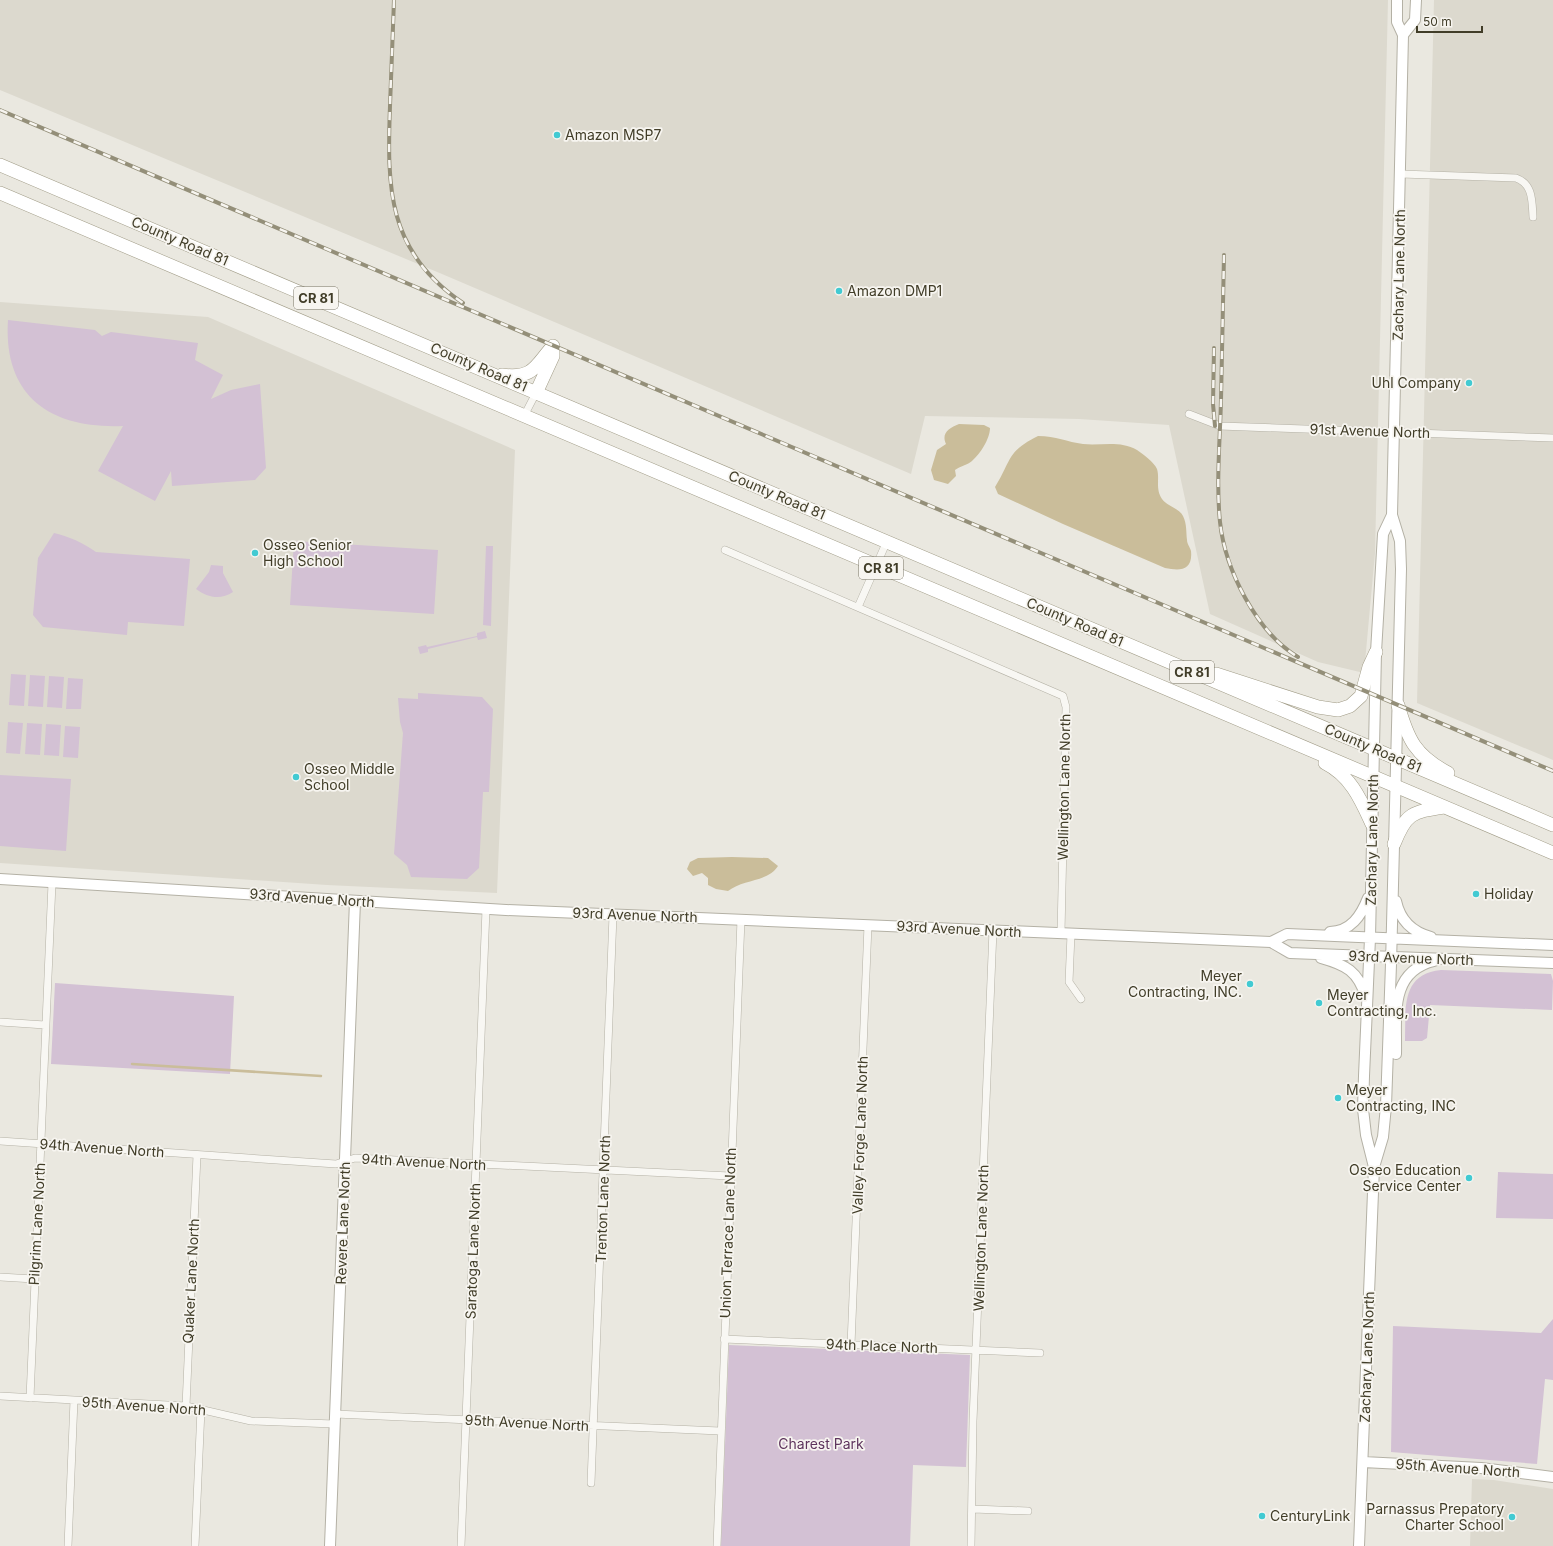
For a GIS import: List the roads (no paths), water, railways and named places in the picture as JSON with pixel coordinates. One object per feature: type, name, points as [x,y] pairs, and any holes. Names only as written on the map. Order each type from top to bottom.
[{"type":"highway","name":"County Road 81","points":[[0,165],[1553,825]]},
{"type":"highway","name":"County Road 81","points":[[0,194],[1553,853]]},
{"type":"highway","points":[[491,373],[512,376],[532,372],[553,346],[553,356],[536,392]]},
{"type":"highway","points":[[1160,658],[1232,679],[1318,708],[1334,710],[1350,706],[1361,696],[1368,667],[1376,652]]},
{"type":"highway","points":[[1398,705],[1409,738],[1414,748],[1424,758],[1511,807]]},
{"type":"highway","points":[[1237,720],[1330,766],[1344,776],[1360,797],[1372,824]]},
{"type":"highway","points":[[1394,844],[1401,826],[1413,813],[1444,807]]},
{"type":"street","name":"Zachary Lane North","points":[[1359,1546],[1374,1167],[1383,1137],[1388,1075],[1392,957],[1400,541],[1392,515],[1403,35],[1397,22],[1397,0]]},
{"type":"street","points":[[1403,35],[1415,20],[1416,0]]},
{"type":"street","points":[[1401,174],[1516,178],[1525,183],[1530,190],[1533,217]]},
{"type":"street","points":[[524,416],[536,392]]},
{"type":"street","name":"91st Avenue North","points":[[1189,414],[1220,426],[1553,438]]},
{"type":"street","name":"Zachary Lane North","points":[[1374,1167],[1366,1135],[1363,1109],[1370,938],[1376,652],[1383,534],[1392,515]]},
{"type":"street","points":[[858,607],[887,541]]},
{"type":"street","name":"Wellington Lane North","points":[[725,550],[1063,696],[1066,707],[1061,933]]},
{"type":"street","name":"93rd Avenue North","points":[[0,879],[486,909],[1270,942],[1290,952],[1303,953],[1553,963]]},
{"type":"street","name":"Pilgrim Lane North","points":[[30,1398],[52,883]]},
{"type":"street","points":[[1393,887],[1397,908],[1407,924],[1418,933],[1448,941]]},
{"type":"street","points":[[1316,935],[1339,932],[1355,922],[1364,909],[1371,888]]},
{"type":"street","name":"Revere Lane North","points":[[330,1546],[356,901]]},
{"type":"street","name":"Saratoga Lane North","points":[[461,1546],[486,909]]},
{"type":"street","name":"Trenton Lane North","points":[[592,1483],[613,914]]},
{"type":"street","name":"Union Terrace Lane North","points":[[717,1546],[720,1431],[741,919]]},
{"type":"street","name":"Valley Forge Lane North","points":[[851,1345],[868,925]]},
{"type":"street","name":"Wellington Lane North","points":[[971,1546],[973,1509],[972,1450],[993,930]]},
{"type":"street","points":[[1071,934],[1069,982],[1081,1000]]},
{"type":"street","name":"93rd Avenue North","points":[[1270,942],[1287,934],[1553,945]]},
{"type":"street","points":[[1303,953],[1340,964],[1350,971],[1358,979],[1368,1002]]},
{"type":"street","points":[[1388,1075],[1396,1058],[1398,995],[1401,984],[1408,974],[1423,964],[1442,959]]},
{"type":"street","points":[[0,1022],[45,1025]]},
{"type":"street","name":"94th Avenue North","points":[[0,1141],[336,1164],[355,1158],[730,1176]]},
{"type":"street","name":"Quaker Lane North","points":[[186,1406],[197,1155]]},
{"type":"street","points":[[0,1277],[34,1280]]},
{"type":"street","name":"94th Place North","points":[[724,1339],[1040,1353]]},
{"type":"street","name":"95th Avenue North","points":[[0,1396],[186,1406],[252,1421],[334,1419],[466,1420],[720,1431]]},
{"type":"street","points":[[68,1546],[74,1400]]},
{"type":"street","points":[[195,1546],[201,1409]]},
{"type":"street","name":"95th Avenue North","points":[[1363,1462],[1474,1468],[1553,1477]]},
{"type":"street","points":[[973,1509],[1028,1511]]},
{"type":"waterway","points":[[132,1064],[321,1076]]},
{"type":"railway","points":[[394,0],[389,164],[397,216],[406,240],[419,262],[438,283],[463,303]]},
{"type":"railway","points":[[0,110],[1553,771]]},
{"type":"railway","points":[[1224,255],[1218,477],[1220,522],[1223,540],[1228,559],[1236,579],[1256,616],[1283,646],[1298,657]]},
{"type":"railway","points":[[1214,348],[1213,404],[1215,426]]},
{"type":"place","name":"Amazon MSP7","points":[[557,135]]},
{"type":"place","name":"Amazon DMP1","points":[[839,291]]},
{"type":"place","name":"Uhl Company","points":[[1469,383]]},
{"type":"place","name":"Osseo Senior High School","points":[[255,553]]},
{"type":"place","name":"Osseo Middle School","points":[[296,777]]},
{"type":"place","name":"Holiday","points":[[1476,894]]},
{"type":"place","name":"Meyer Contracting, INC.","points":[[1250,984]]},
{"type":"place","name":"Meyer Contracting, Inc.","points":[[1319,1003]]},
{"type":"place","name":"Meyer Contracting, INC","points":[[1338,1098]]},
{"type":"place","name":"Osseo Education Service Center","points":[[1469,1178]]},
{"type":"place","name":"CenturyLink","points":[[1262,1516]]},
{"type":"place","name":"Parnassus Prepatory Charter School","points":[[1512,1517]]},
{"type":"park label","name":"Charest Park","points":[[821,1444]]}]
